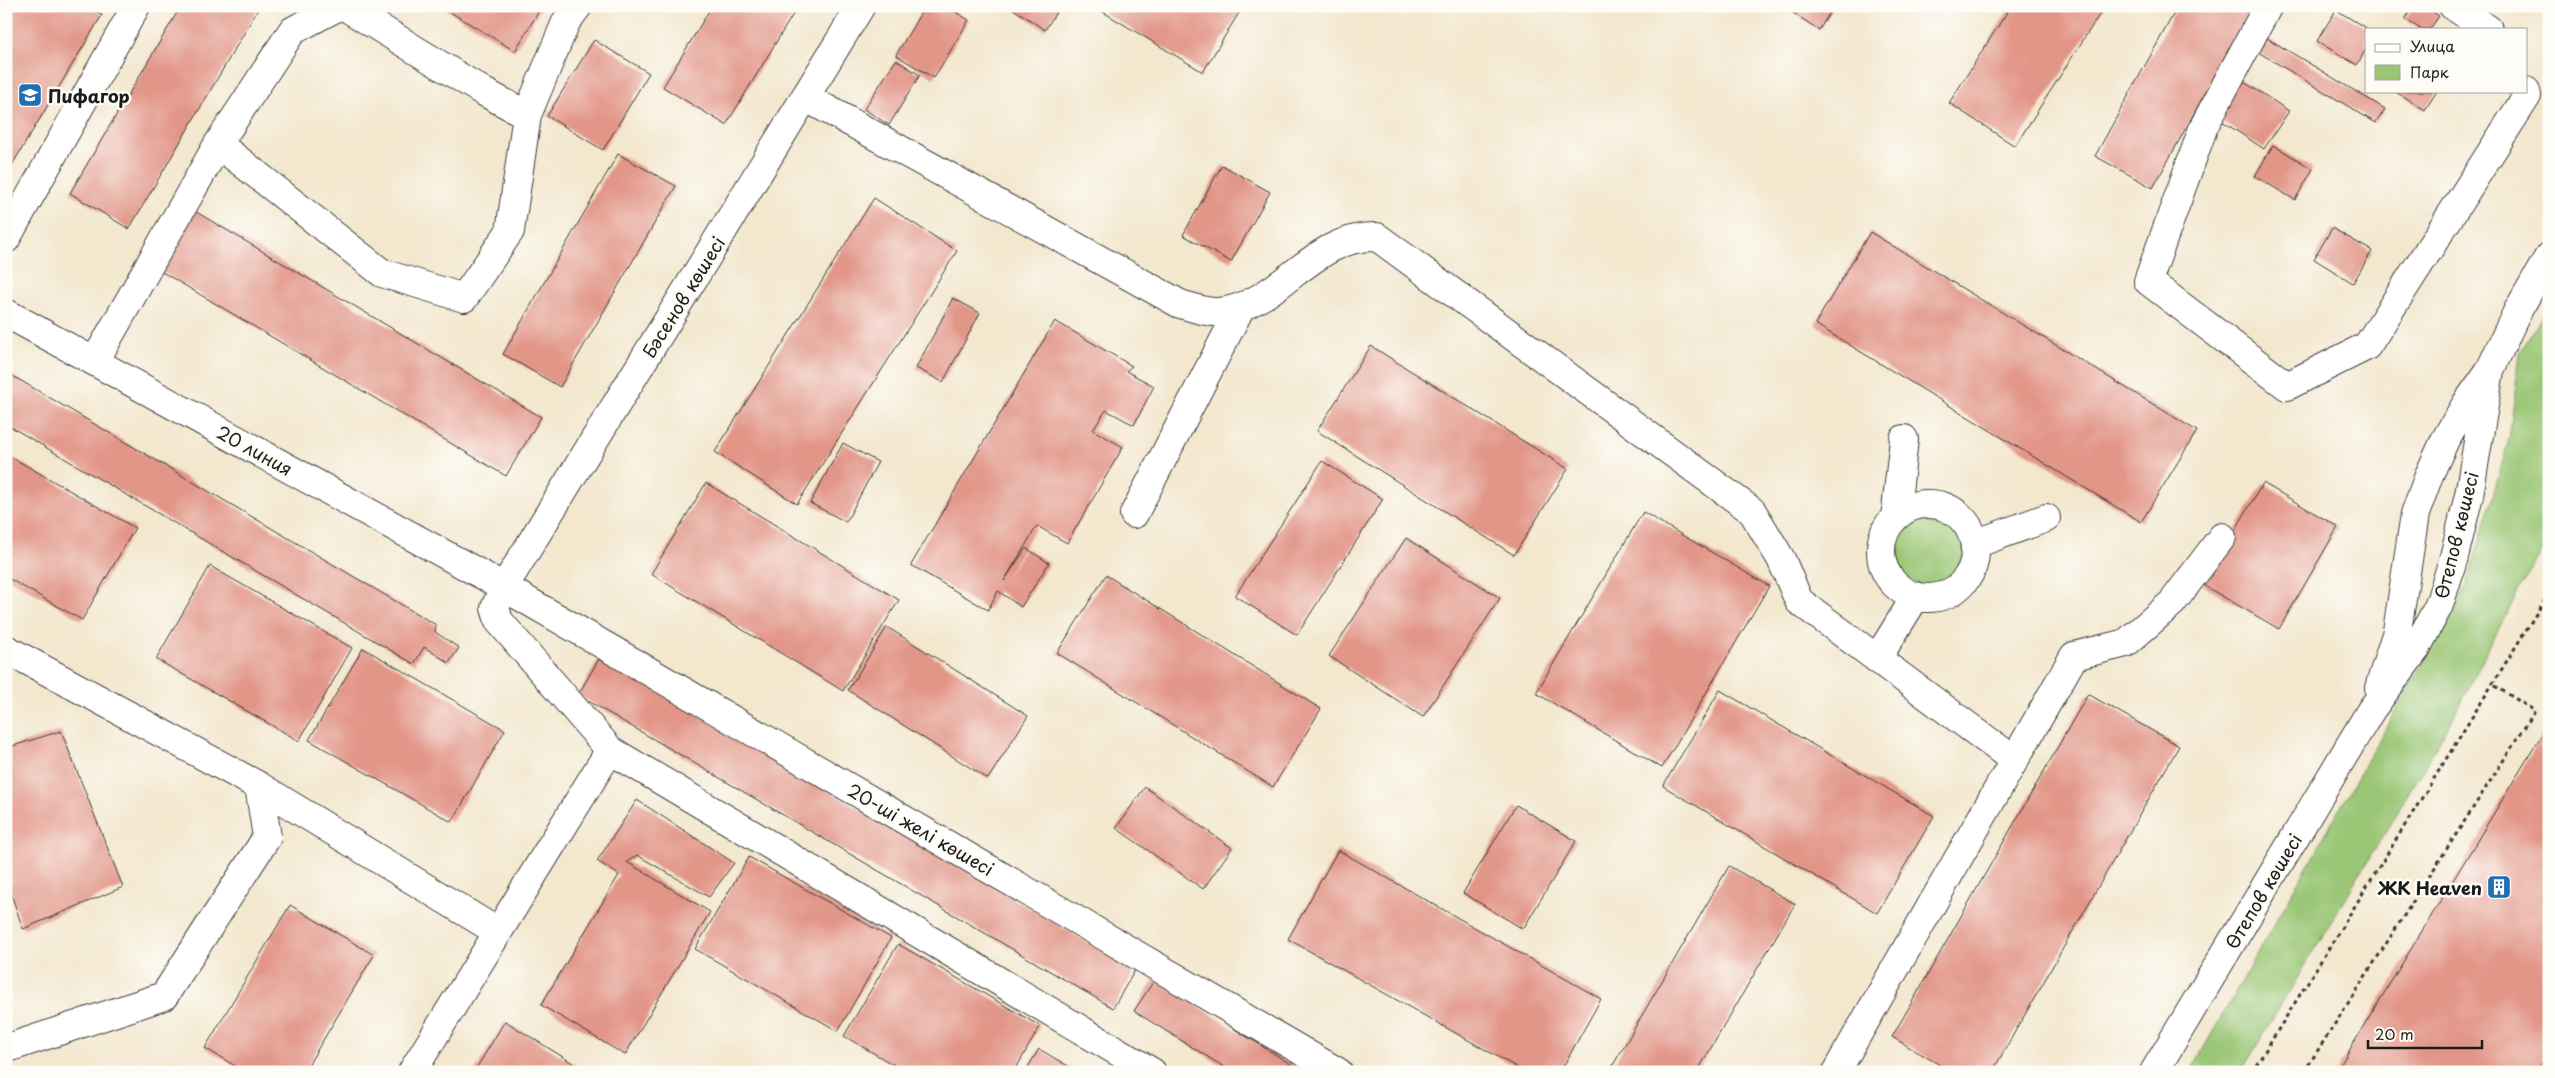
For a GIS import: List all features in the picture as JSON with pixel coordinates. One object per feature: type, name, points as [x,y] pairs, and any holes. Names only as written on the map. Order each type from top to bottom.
[{"type":"street","points":[[6,239],[136,6]]},
{"type":"street","points":[[95,361],[218,144],[292,31],[339,6]]},
{"type":"street","points":[[344,6],[484,92],[527,115]]},
{"type":"street","points":[[218,144],[382,274],[464,298],[510,231],[527,115],[566,22],[578,6]]},
{"type":"street","name":"Бәсенов көшесі","points":[[861,6],[504,587],[495,608],[499,621],[610,750],[1152,1072]]},
{"type":"street","points":[[2268,6],[2204,126],[2148,281],[2287,386],[2367,346],[2526,96],[2526,92]]},
{"type":"street","points":[[2453,6],[2486,28]]},
{"type":"street","points":[[805,97],[1180,304],[1215,313],[1240,309],[1280,284],[1328,248],[1361,236],[1377,237],[1752,511],[1781,559],[1799,601],[2014,760]]},
{"type":"street","name":"Өтепов көшесі","points":[[2371,710],[2397,631],[2415,514],[2429,474],[2445,440],[2466,404],[2490,370],[2517,312],[2549,256]]},
{"type":"street","points":[[1134,514],[1240,309]]},
{"type":"street","name":"20 линия","points":[[6,313],[504,587]]},
{"type":"street","name":"Өтепов көшесі","points":[[2154,1072],[2371,710],[2416,649],[2439,605],[2454,557],[2469,495],[2490,370]]},
{"type":"street","points":[[1895,518],[1904,439]]},
{"type":"street","points":[[1921,504],[1943,506],[1962,518],[1970,529],[1975,544],[1970,572],[1961,584],[1948,593],[1932,598],[1916,596],[1901,589],[1890,578],[1883,563],[1882,547],[1886,531],[1895,518],[1907,509],[1921,504]]},
{"type":"street","points":[[1975,544],[2046,518]]},
{"type":"street","points":[[1836,1072],[2074,656],[2126,643],[2172,603],[2222,537]]},
{"type":"street","name":"20-ші желі көшесі","points":[[504,587],[1338,1072]]},
{"type":"street","points":[[1877,658],[1916,596]]},
{"type":"street","points":[[6,649],[259,786],[498,932]]},
{"type":"street","points":[[412,1072],[610,750]]},
{"type":"street","points":[[8,1047],[164,996],[267,836],[259,786]]},
{"type":"path","points":[[2252,1072],[2549,593]]},
{"type":"path","points":[[2304,1072],[2535,711],[2492,684]]},
{"type":"green space","points":[[2549,305],[2549,540],[2521,586],[2445,732],[2241,1072],[2190,1072],[2467,585],[2509,439],[2520,353]]},
{"type":"green space","points":[[1930,516],[1943,519],[1955,526],[1962,538],[1965,551],[1962,564],[1955,576],[1943,583],[1930,586],[1917,583],[1905,576],[1898,564],[1895,551],[1898,538],[1905,526],[1917,519]]},
{"type":"building","name":"Пифагор","points":[[6,6],[88,6],[102,15],[6,175]]},
{"type":"building","points":[[181,6],[260,6],[129,229],[70,193]]},
{"type":"building","points":[[440,6],[542,6],[515,51]]},
{"type":"building","points":[[712,6],[798,6],[726,125],[663,87]]},
{"type":"building","points":[[925,6],[945,6],[969,20],[934,78],[896,55]]},
{"type":"building","points":[[1009,6],[1060,6],[1045,30]]},
{"type":"building","points":[[1093,6],[1243,6],[1203,72]]},
{"type":"building","points":[[1783,6],[1834,6],[1819,30]]},
{"type":"building","points":[[2011,6],[2105,6],[2015,146],[1949,103]]},
{"type":"building","points":[[2178,6],[2253,6],[2153,188],[2095,156]]},
{"type":"building","points":[[2414,6],[2425,6],[2439,16],[2431,28],[2418,28],[2405,19]]},
{"type":"building","points":[[2336,10],[2366,28],[2365,51],[2357,65],[2317,41]]},
{"type":"building","points":[[2267,38],[2385,109],[2376,123],[2258,52]]},
{"type":"building","points":[[594,40],[649,73],[603,150],[547,116]]},
{"type":"building","points":[[896,60],[920,75],[889,125],[864,109]]},
{"type":"building","points":[[2238,78],[2289,111],[2264,149],[2214,116]]},
{"type":"building","points":[[2396,92],[2436,92],[2425,110]]},
{"type":"building","points":[[2273,145],[2313,169],[2295,200],[2255,176]]},
{"type":"building","points":[[618,154],[676,186],[560,387],[503,354]]},
{"type":"building","points":[[1222,165],[1270,192],[1231,262],[1183,235]]},
{"type":"building","points":[[874,198],[957,251],[797,504],[715,452]]},
{"type":"building","points":[[193,210],[541,417],[506,476],[157,269]]},
{"type":"building","points":[[2332,228],[2372,251],[2353,283],[2314,259]]},
{"type":"building","points":[[1870,232],[2197,431],[2141,522],[1815,324]]},
{"type":"building","points":[[953,298],[980,313],[943,382],[916,368]]},
{"type":"building","points":[[1055,321],[1132,366],[1126,371],[1154,386],[1134,425],[1106,410],[1093,430],[1123,447],[1067,543],[1037,526],[1004,581],[1026,548],[1049,563],[1021,607],[998,591],[988,610],[911,565]]},
{"type":"building","points":[[1371,346],[1568,469],[1514,555],[1317,431]]},
{"type":"building","points":[[6,372],[436,625],[435,632],[459,648],[449,663],[424,647],[414,664],[6,424]]},
{"type":"building","points":[[843,443],[878,462],[846,522],[810,503]]},
{"type":"building","points":[[6,454],[135,528],[82,620],[6,577]]},
{"type":"building","points":[[1322,461],[1383,499],[1297,635],[1235,596]]},
{"type":"building","points":[[706,483],[899,600],[843,691],[651,574]]},
{"type":"building","points":[[2263,483],[2338,527],[2279,629],[2203,585]]},
{"type":"building","points":[[1643,512],[1769,586],[1662,768],[1536,693]]},
{"type":"building","points":[[1406,538],[1500,598],[1423,717],[1329,656]]},
{"type":"building","points":[[210,566],[352,648],[299,741],[156,659]]},
{"type":"building","points":[[1106,575],[1321,709],[1273,787],[1057,653]]},
{"type":"building","points":[[887,627],[1028,716],[988,779],[848,690]]},
{"type":"building","points":[[363,648],[505,730],[452,822],[309,740]]},
{"type":"building","points":[[600,657],[1135,970],[1113,1008],[578,695]]},
{"type":"building","points":[[1720,690],[1934,816],[1877,913],[1663,786]]},
{"type":"building","points":[[2088,694],[2179,746],[1992,1072],[1952,1072],[1892,1037]]},
{"type":"building","name":"ЖК Heaven","points":[[2549,723],[2549,1052],[2536,1072],[2336,1072]]},
{"type":"building","points":[[61,731],[123,887],[23,929],[6,879],[6,748]]},
{"type":"building","points":[[1145,787],[1232,848],[1203,889],[1116,828]]},
{"type":"building","points":[[637,800],[734,863],[709,897],[637,855],[627,862],[710,912],[625,1055],[541,1005],[619,875],[597,861]]},
{"type":"building","points":[[1516,805],[1576,841],[1523,929],[1463,893]]},
{"type":"building","points":[[1338,850],[1601,999],[1560,1072],[1525,1072],[1288,939]]},
{"type":"building","points":[[749,857],[891,938],[838,1031],[695,949]]},
{"type":"building","points":[[1729,866],[1795,904],[1697,1072],[1609,1072]]},
{"type":"building","points":[[290,905],[374,955],[304,1072],[245,1072],[205,1048]]},
{"type":"building","points":[[898,944],[1040,1026],[1014,1072],[906,1072],[844,1036]]},
{"type":"building","points":[[1155,979],[1303,1072],[1232,1072],[1134,1011]]},
{"type":"building","points":[[505,1021],[587,1072],[474,1072]]},
{"type":"building","points":[[1039,1049],[1078,1072],[1025,1072]]},
{"type":"place","name":"Пифагор","points":[[30,95]]},
{"type":"place","name":"ЖК Heaven","points":[[2499,887]]}]
